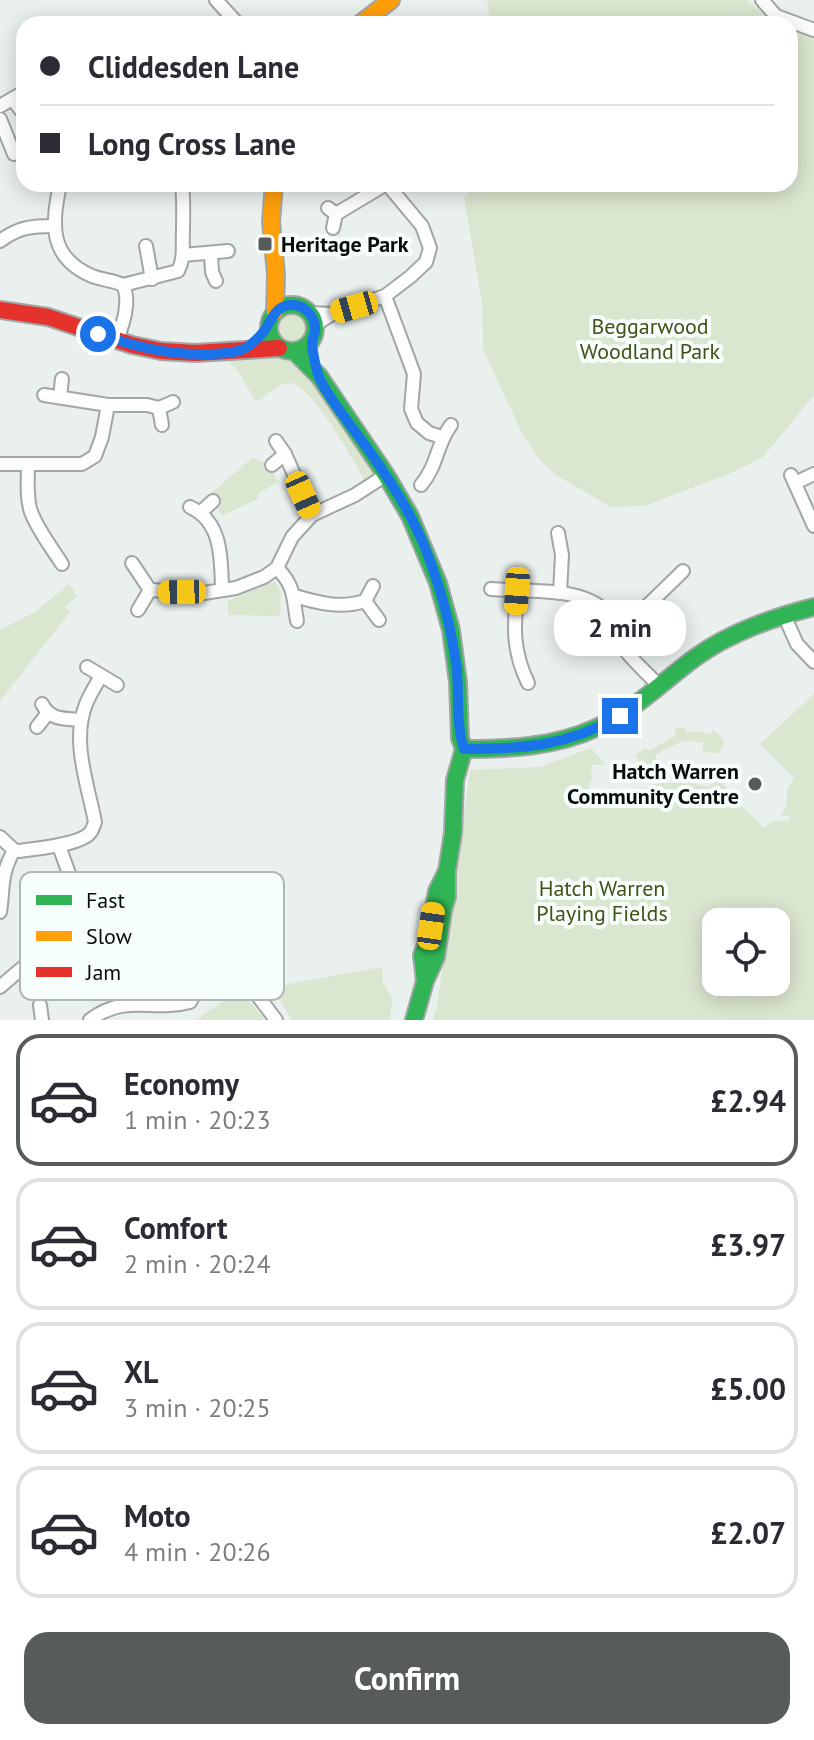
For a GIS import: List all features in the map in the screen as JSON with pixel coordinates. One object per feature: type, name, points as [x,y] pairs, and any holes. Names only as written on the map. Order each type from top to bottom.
[{"type":"street","points":[[216,0],[231,16]]},
{"type":"street","points":[[370,16],[391,0]]},
{"type":"street","points":[[762,0],[776,16]]},
{"type":"street","points":[[0,119],[14,154]]},
{"type":"street","points":[[59,192],[54,226],[58,245],[72,264],[97,278],[123,285],[178,271],[183,255],[183,192]]},
{"type":"street","points":[[273,192],[271,222],[276,274],[269,335],[272,342],[319,376],[386,475],[419,534],[448,616],[454,651],[460,738],[464,749],[455,780],[447,897],[436,957],[425,981],[414,1020]]},
{"type":"street","points":[[333,228],[332,211],[370,192]]},
{"type":"street","points":[[0,310],[57,319],[144,348],[185,354],[305,348],[312,326],[332,314],[385,296],[426,262],[430,248],[422,226],[393,192]]},
{"type":"street","points":[[0,241],[24,227],[54,226]]},
{"type":"street","points":[[146,246],[152,279]]},
{"type":"street","points":[[183,255],[228,251]]},
{"type":"street","points":[[211,254],[216,281]]},
{"type":"street","points":[[276,274],[294,305]]},
{"type":"street","points":[[117,340],[125,313],[126,293],[123,285]]},
{"type":"street","points":[[385,296],[414,374],[411,409],[417,423],[429,433],[442,437]]},
{"type":"street","points":[[244,350],[258,338],[281,308],[294,305],[302,308],[312,326],[319,376]]},
{"type":"street","points":[[60,397],[62,379]]},
{"type":"street","points":[[44,395],[108,405],[159,408],[173,402]]},
{"type":"street","points":[[0,464],[82,464],[95,456],[108,405]]},
{"type":"street","points":[[159,408],[162,425]]},
{"type":"street","points":[[421,485],[432,472],[442,437],[451,425]]},
{"type":"street","points":[[276,441],[285,454],[312,515]]},
{"type":"street","points":[[272,465],[285,454]]},
{"type":"street","points":[[28,465],[30,510],[38,539],[62,564]]},
{"type":"street","points":[[814,474],[793,479],[814,526]]},
{"type":"street","points":[[150,590],[204,593],[251,583],[277,568],[292,537],[312,515],[355,495],[386,475]]},
{"type":"street","points":[[213,501],[196,510],[212,527],[219,545],[222,590]]},
{"type":"street","points":[[558,533],[562,555],[560,593]]},
{"type":"street","points":[[132,563],[150,590]]},
{"type":"street","points":[[277,568],[295,596],[297,621]]},
{"type":"street","points":[[614,625],[647,606],[683,571]]},
{"type":"street","points":[[295,596],[322,603],[354,605],[365,601],[373,586]]},
{"type":"street","points":[[491,589],[574,595],[597,605],[614,625],[625,649],[659,686]]},
{"type":"street","points":[[138,610],[150,590]]},
{"type":"street","points":[[517,591],[514,641],[528,683]]},
{"type":"street","points":[[365,601],[379,620]]},
{"type":"street","points":[[464,749],[521,748],[567,739],[592,730],[620,716],[714,645],[784,615],[814,607]]},
{"type":"street","points":[[784,615],[797,644],[814,662]]},
{"type":"street","points":[[87,667],[117,685]]},
{"type":"street","points":[[0,837],[18,851],[59,846],[92,831],[95,822],[82,759],[81,720],[86,703],[101,676]]},
{"type":"street","points":[[37,727],[44,709],[55,717],[81,720]]},
{"type":"street","points":[[59,846],[68,872]]},
{"type":"street","points":[[0,912],[4,872],[14,850]]},
{"type":"street","points":[[0,987],[20,970]]},
{"type":"street","points":[[135,1000],[135,1004]]},
{"type":"street","points":[[90,1020],[110,1007],[178,1005],[191,1000]]},
{"type":"street","points":[[261,1000],[276,1020]]},
{"type":"street","points":[[40,1005],[42,1020]]},
{"type":"green space","points":[[487,0],[747,0],[766,16],[490,16]]},
{"type":"green space","name":"Beggarwood Woodland Park","points":[[798,32],[814,37],[814,395],[762,458],[644,506],[611,507],[556,475],[539,459],[521,431],[483,349],[482,302],[464,198],[470,192],[798,192]]},
{"type":"green space","points":[[291,313],[302,317],[306,328],[302,339],[291,343],[280,339],[276,328],[280,317]]},
{"type":"green space","points":[[275,355],[298,364],[315,380],[377,472],[365,481],[320,408],[298,386],[289,383],[280,386],[256,402],[227,359]]},
{"type":"green space","points":[[252,458],[271,465],[278,482],[259,493],[257,499],[222,516],[209,495]]},
{"type":"green space","points":[[275,581],[281,592],[280,616],[228,615],[228,601]]},
{"type":"green space","points":[[69,584],[77,596],[65,607],[70,612],[0,701],[0,630],[35,612]]},
{"type":"green space","name":"Hatch Warren Playing Fields","points":[[814,694],[814,1020],[433,1020],[470,770],[540,767],[591,748],[606,765],[591,765],[592,779],[587,790],[632,792],[659,783],[688,782],[709,787],[718,779],[764,828],[771,822],[789,820],[789,816],[780,815],[794,778],[760,744]]},
{"type":"green space","points":[[684,727],[686,732],[711,735],[713,729],[724,745],[719,753],[702,752],[704,743],[691,741],[678,744],[655,756],[657,761],[652,765],[640,763],[635,756],[645,748],[649,751],[676,735],[675,729]]},
{"type":"green space","points":[[381,967],[382,980],[393,1000],[389,1020],[292,1020],[280,1000],[284,1000],[284,985]]},
{"type":"green space","points":[[224,1000],[248,1000],[265,1020],[197,1020]]},
{"type":"traffic: fast","points":[[292,305],[301,306],[308,312],[314,319],[315,328],[314,337],[308,344],[301,350],[292,351],[283,350],[276,344],[270,337],[269,328],[270,319],[276,312],[283,306],[292,305]]},
{"type":"traffic: fast","points":[[295,352],[319,376],[410,516],[438,583],[451,630],[458,682],[460,738],[464,749],[455,780],[447,897],[436,957],[425,981],[414,1020]]},
{"type":"traffic: fast","points":[[464,749],[532,746],[596,728],[623,713],[723,640],[767,621],[814,607]]},
{"type":"traffic: fast","points":[[425,981],[422,955],[429,938],[437,891],[446,873]]},
{"type":"traffic: slow","points":[[370,16],[391,0]]},
{"type":"traffic: slow","points":[[273,192],[271,222],[276,274],[275,312]]},
{"type":"traffic: jam","points":[[0,310],[48,317],[132,345],[161,351],[195,353],[279,348]]},
{"type":"place","name":"Heritage Park","points":[[265,244]]},
{"type":"place","name":"Hatch Warren Community Centre","points":[[755,784]]},
{"type":"route","points":[[98,334],[157,351],[225,353],[244,350],[264,332],[277,310],[294,305],[307,310],[315,325],[312,341],[319,376],[386,475],[427,551],[448,616],[458,682],[460,738],[464,749],[521,748],[551,743],[592,730],[620,716]]}]
